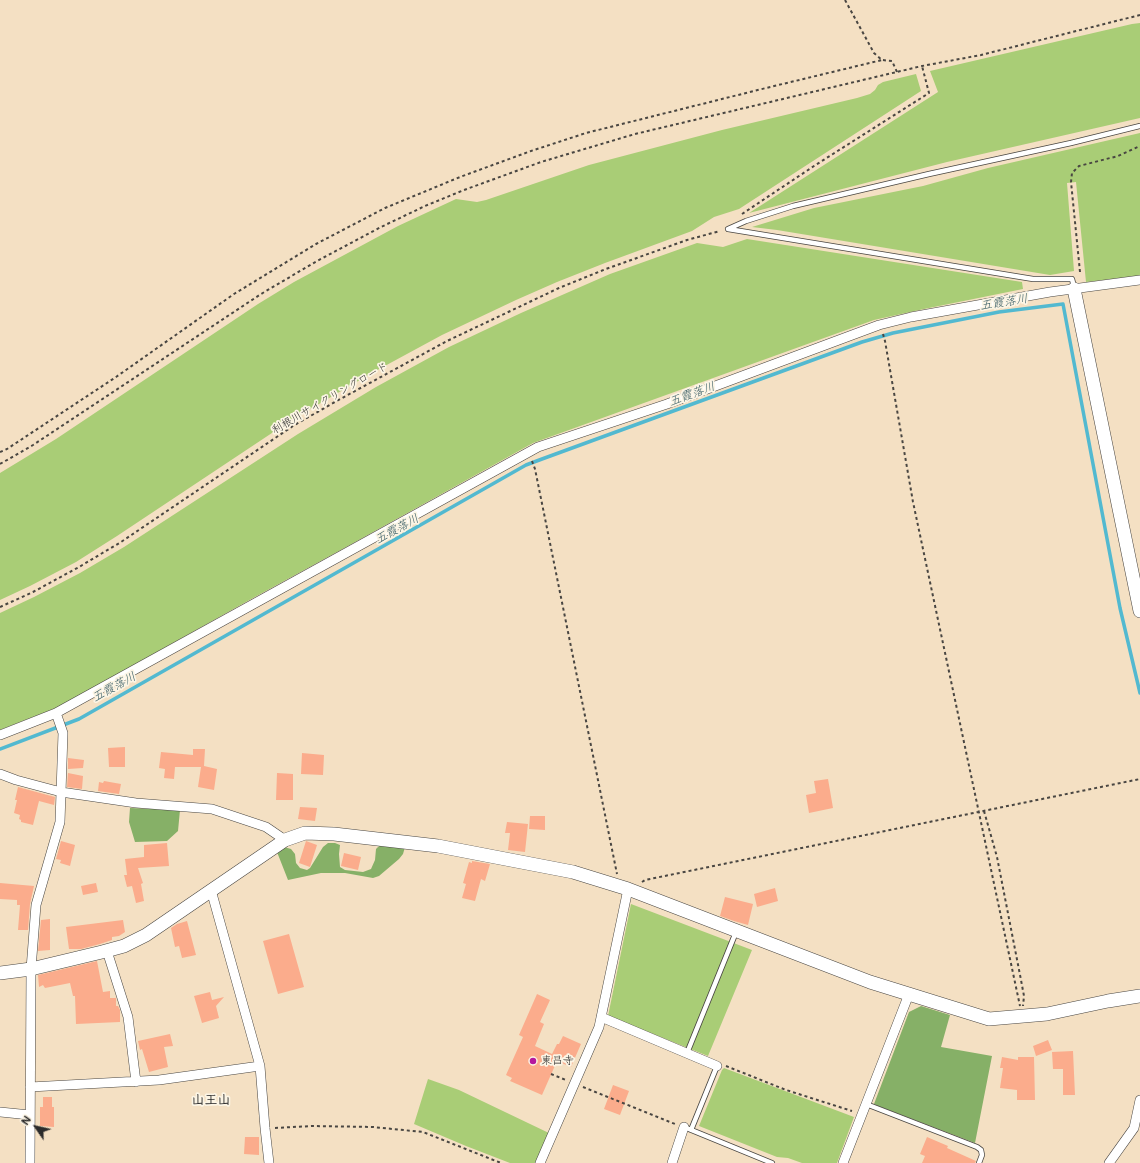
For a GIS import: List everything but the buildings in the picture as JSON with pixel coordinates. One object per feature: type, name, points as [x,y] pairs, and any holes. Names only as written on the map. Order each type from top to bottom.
[{"type":"street","points":[[0,735],[57,716],[538,448],[666,404],[879,325],[1034,294],[1140,280]]},
{"type":"street","points":[[1074,289],[1140,611]]},
{"type":"street","points":[[30,1163],[31,969],[36,906],[60,822],[64,733],[57,716]]},
{"type":"street","points":[[0,774],[16,780],[62,792],[136,803],[212,809],[266,827],[285,840]]},
{"type":"street","points":[[0,973],[31,969],[124,946],[146,935],[285,840],[305,834],[334,834],[438,846],[573,872],[628,889],[870,982],[989,1019],[1047,1014],[1140,996]]},
{"type":"street","points":[[540,1163],[599,1027],[628,889]]},
{"type":"street","points":[[211,890],[260,1066],[264,1128],[269,1163]]},
{"type":"street","points":[[107,951],[128,1017],[136,1082]]},
{"type":"street","points":[[843,1163],[909,994]]},
{"type":"street","points":[[602,1017],[717,1066]]},
{"type":"street","points":[[30,1088],[159,1080],[260,1066]]},
{"type":"street","points":[[1109,1163],[1134,1128],[1140,1100]]},
{"type":"street","points":[[0,1112],[30,1115]]},
{"type":"street","points":[[672,1163],[688,1129]]},
{"type":"lane","points":[[728,229],[746,220],[794,206],[929,174],[1071,144],[1140,126]]},
{"type":"lane","points":[[728,229],[1033,279],[1072,279],[1074,289]]},
{"type":"lane","points":[[687,1053],[736,931]]},
{"type":"lane","points":[[717,1066],[688,1129],[772,1163]]},
{"type":"lane","points":[[866,1104],[977,1147],[981,1150],[982,1155],[979,1163]]},
{"type":"path","points":[[845,0],[874,53],[882,60]]},
{"type":"path","points":[[0,464],[33,445],[261,294],[317,260],[425,206],[541,162],[635,134],[922,66],[981,55],[1140,16]]},
{"type":"path","points":[[0,452],[7,449],[116,377],[234,294],[316,244],[385,208],[460,177],[586,133],[882,60],[892,61],[898,72]]},
{"type":"path","points":[[728,229],[743,212],[929,93],[922,66]]},
{"type":"path","points":[[1080,272],[1071,182],[1072,172],[1079,166],[1118,156],[1140,146]]},
{"type":"path","name":"利根川サイクリングロード","points":[[0,607],[33,592],[91,560],[294,426],[409,361],[476,327],[559,288],[606,269],[687,240],[728,229]]},
{"type":"path","points":[[885,341],[914,502],[1022,1017]]},
{"type":"path","points":[[536,469],[618,877],[628,889],[645,880],[1140,779]]},
{"type":"path","points":[[984,811],[997,857],[1022,980],[1024,996],[1022,1017]]},
{"type":"path","points":[[717,1066],[726,1066],[786,1090],[862,1114]]},
{"type":"path","points":[[551,1074],[688,1129]]},
{"type":"path","points":[[264,1128],[312,1126],[372,1127],[423,1132],[501,1163]]},
{"type":"green space","points":[[1140,23],[1140,118],[947,162],[749,213],[938,92],[930,71]]},
{"type":"green space","points":[[916,74],[921,91],[739,209],[714,217],[692,231],[557,282],[442,335],[370,374],[290,421],[76,562],[0,600],[0,473],[56,439],[258,304],[294,282],[398,226],[456,199],[477,202],[486,200],[589,165],[722,130],[857,98],[870,94],[883,82]]},
{"type":"green space","points":[[1140,133],[1140,276],[1086,282],[1076,182],[1067,183],[1074,271],[1050,275],[752,227],[814,208],[923,186],[988,168]]},
{"type":"green space","points":[[747,239],[1022,282],[1023,289],[874,320],[533,443],[61,706],[0,730],[0,613],[80,573],[124,547],[298,434],[376,387],[449,347],[521,313],[610,274],[697,243],[723,247]]},
{"type":"green space","points":[[130,808],[180,810],[178,831],[167,841],[135,842],[129,822]]},
{"type":"green space","points":[[328,843],[340,845],[340,867],[345,870],[363,872],[371,869],[375,860],[376,849],[383,844],[405,847],[403,854],[399,859],[379,876],[373,878],[345,873],[321,873],[288,880],[277,852],[284,847],[291,849],[295,854],[296,863],[300,868],[307,870],[310,868],[323,847]]},
{"type":"green space","points":[[631,904],[752,950],[708,1056],[608,1016]]},
{"type":"green space","points":[[921,1006],[950,1015],[941,1047],[992,1056],[975,1143],[874,1104],[909,1012]]},
{"type":"green space","points":[[724,1068],[854,1117],[837,1163],[802,1163],[788,1158],[777,1157],[699,1126]]},
{"type":"green space","points":[[428,1079],[459,1090],[551,1134],[537,1163],[510,1163],[414,1124]]},
{"type":"waterway","name":"五霞落川","points":[[0,749],[79,719],[526,465],[862,342],[893,333],[999,312],[1063,304],[1120,608],[1140,693]]},
{"type":"place","name":"東昌寺","points":[[533,1061]]},
{"type":"district","name":"山王山","points":[[211,1100]]}]
